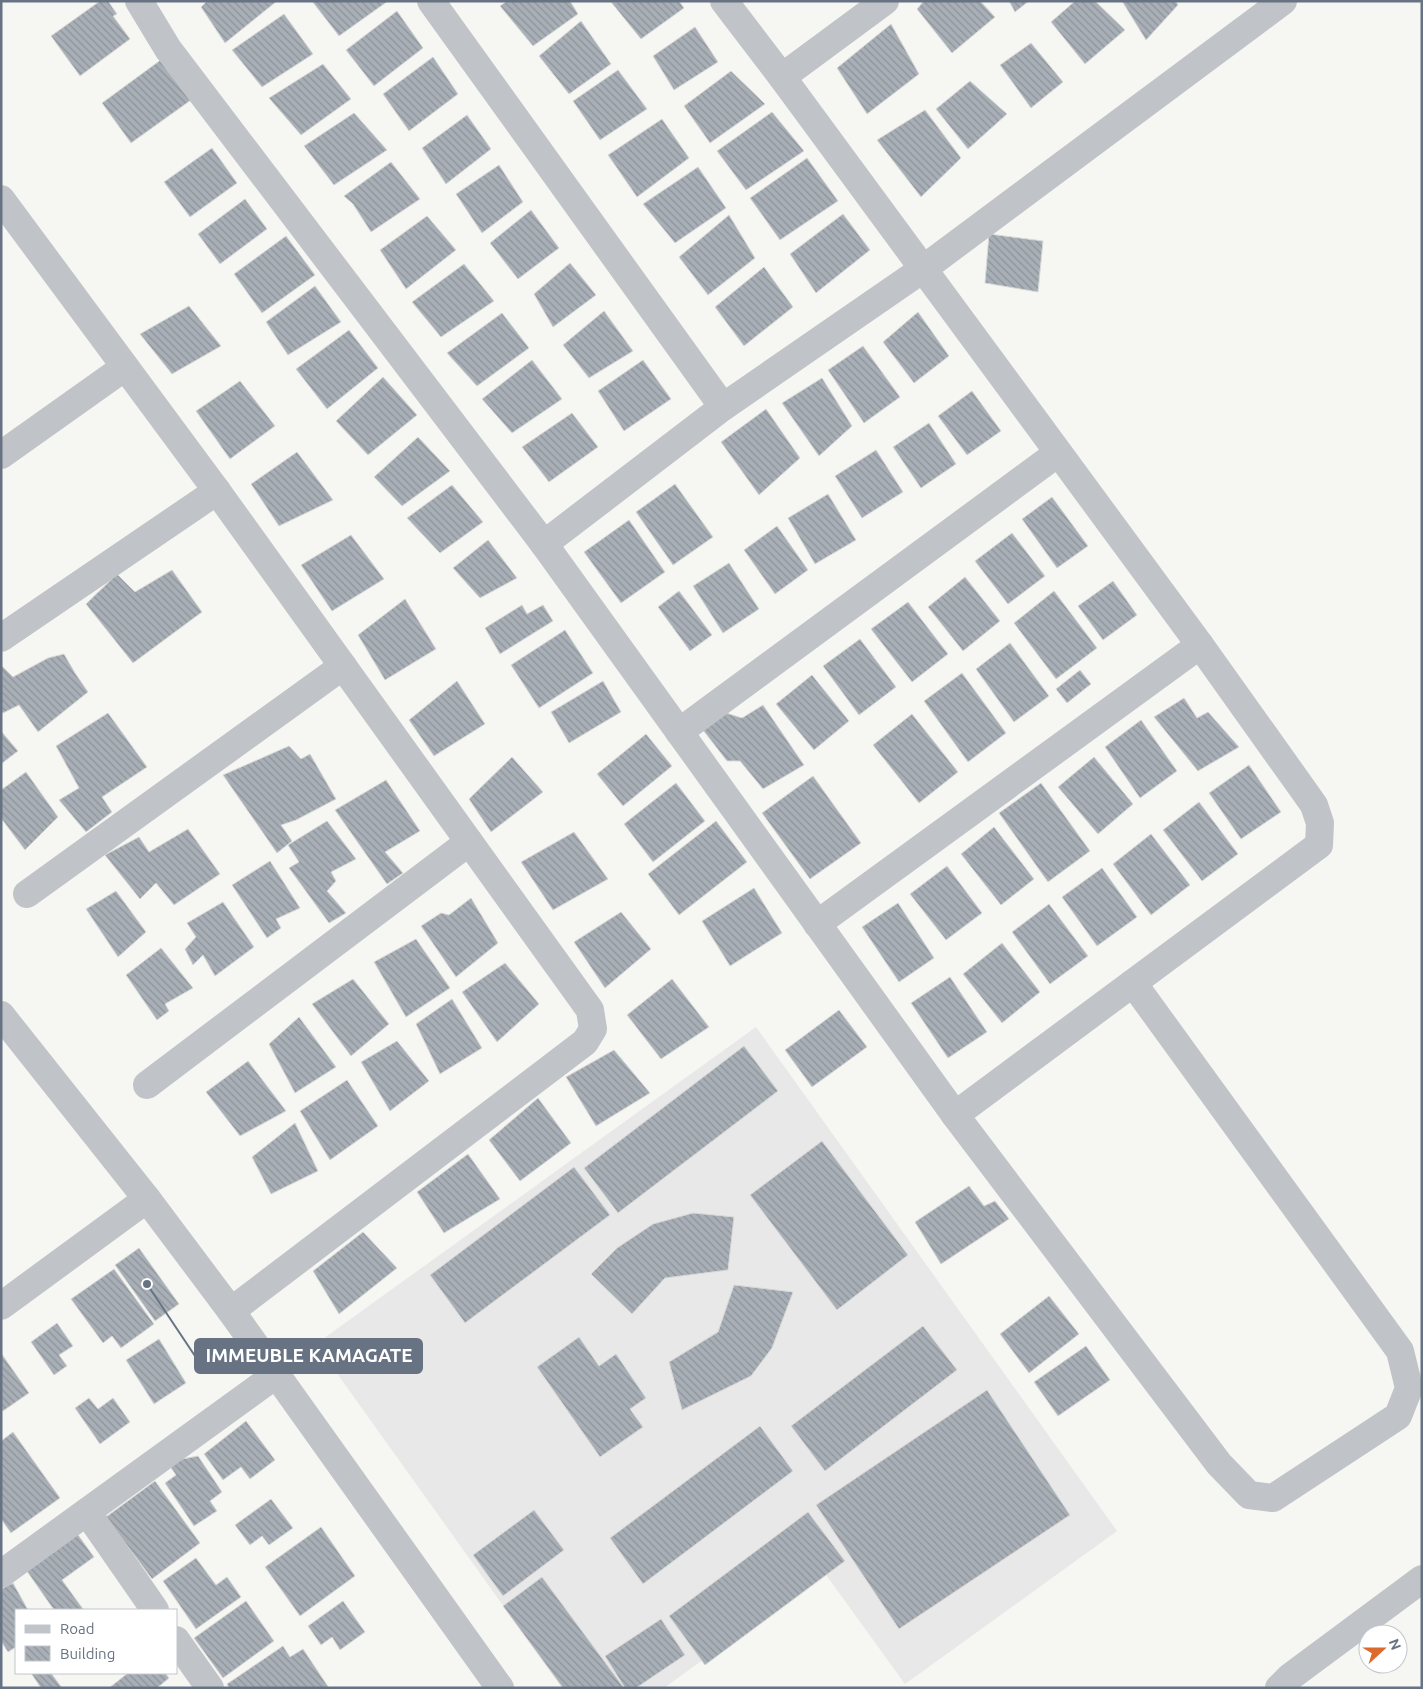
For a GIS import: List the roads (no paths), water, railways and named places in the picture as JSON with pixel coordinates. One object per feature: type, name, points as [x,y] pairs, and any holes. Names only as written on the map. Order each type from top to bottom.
[{"type":"street","points":[[139,1],[168,49],[544,544],[955,1115],[1219,1464],[1249,1495],[1273,1498],[1398,1416],[1410,1388],[1400,1351],[1133,983]]},
{"type":"street","points":[[431,1],[724,407]]},
{"type":"street","points":[[724,1],[1200,645],[1314,805],[1320,823],[1319,845],[955,1115]]},
{"type":"street","points":[[782,77],[885,1]]},
{"type":"street","points":[[544,544],[724,407],[923,269],[1283,1]]},
{"type":"street","points":[[1,199],[217,491],[590,1010],[593,1029],[585,1042],[231,1311]]},
{"type":"street","points":[[1,456],[125,367]]},
{"type":"street","points":[[679,732],[1058,453]]},
{"type":"street","points":[[1,638],[217,491]]},
{"type":"street","points":[[817,924],[1200,645]]},
{"type":"street","points":[[27,894],[343,666]]},
{"type":"street","points":[[147,1085],[469,842]]},
{"type":"street","points":[[3,1019],[147,1199],[231,1311],[500,1688]]},
{"type":"street","points":[[1,1306],[147,1199]]},
{"type":"street","points":[[1,1574],[277,1374]]},
{"type":"street","points":[[87,1512],[155,1609]]},
{"type":"street","points":[[1279,1688],[1290,1677],[1422,1579]]},
{"type":"street","points":[[178,1643],[210,1688]]},
{"type":"place","name":"IMMEUBLE KAMAGATE","points":[[147,1284]]}]
